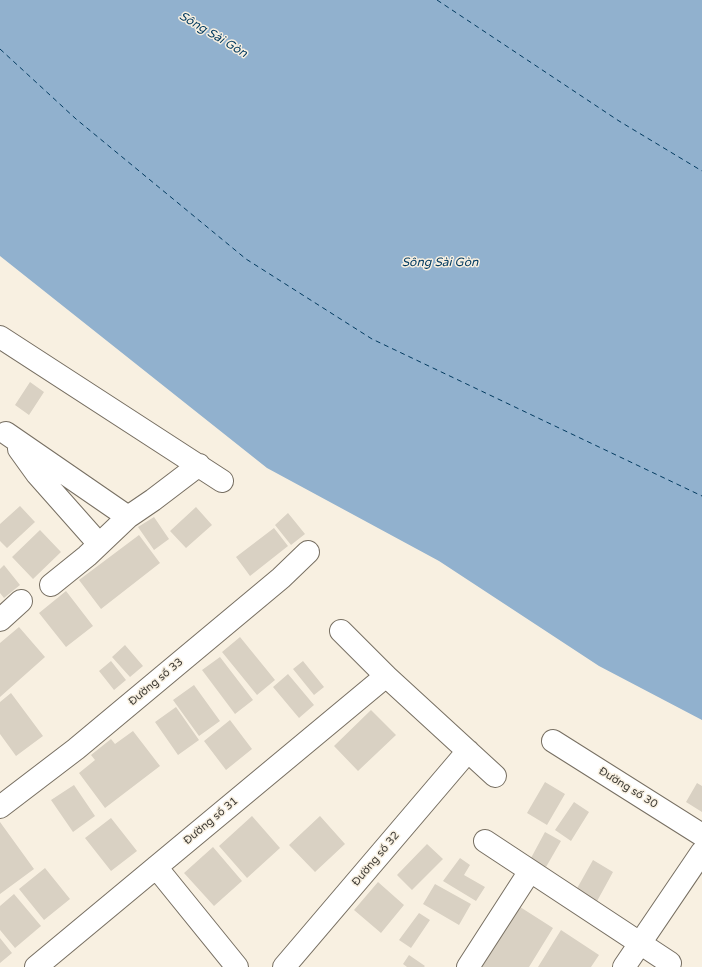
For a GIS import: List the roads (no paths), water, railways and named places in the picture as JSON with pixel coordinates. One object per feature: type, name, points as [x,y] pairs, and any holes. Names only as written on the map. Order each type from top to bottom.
[{"type":"street","points":[[0,337],[222,481]]},
{"type":"street","points":[[3,431],[128,517]]},
{"type":"street","points":[[3,431],[37,474],[99,544]]},
{"type":"street","points":[[51,585],[128,517],[154,500],[199,465]]},
{"type":"street","name":"Đường số 33","points":[[0,806],[76,748],[281,578],[308,552]]},
{"type":"street","points":[[0,620],[21,601]]},
{"type":"street","points":[[341,631],[386,676],[495,776]]},
{"type":"street","name":"Đường số 31","points":[[36,967],[386,676]]},
{"type":"street","name":"Đường số 30","points":[[553,741],[702,835]]},
{"type":"street","name":"Đường số 32","points":[[284,967],[468,750]]},
{"type":"street","points":[[485,841],[670,963],[668,967]]},
{"type":"street","points":[[624,967],[702,852]]},
{"type":"street","points":[[156,867],[236,967]]},
{"type":"street","points":[[468,967],[530,871]]},
{"type":"water","name":"Sông Sài Gòn","points":[[0,0],[702,0],[702,720],[599,666],[439,561],[267,468],[0,256]]}]
